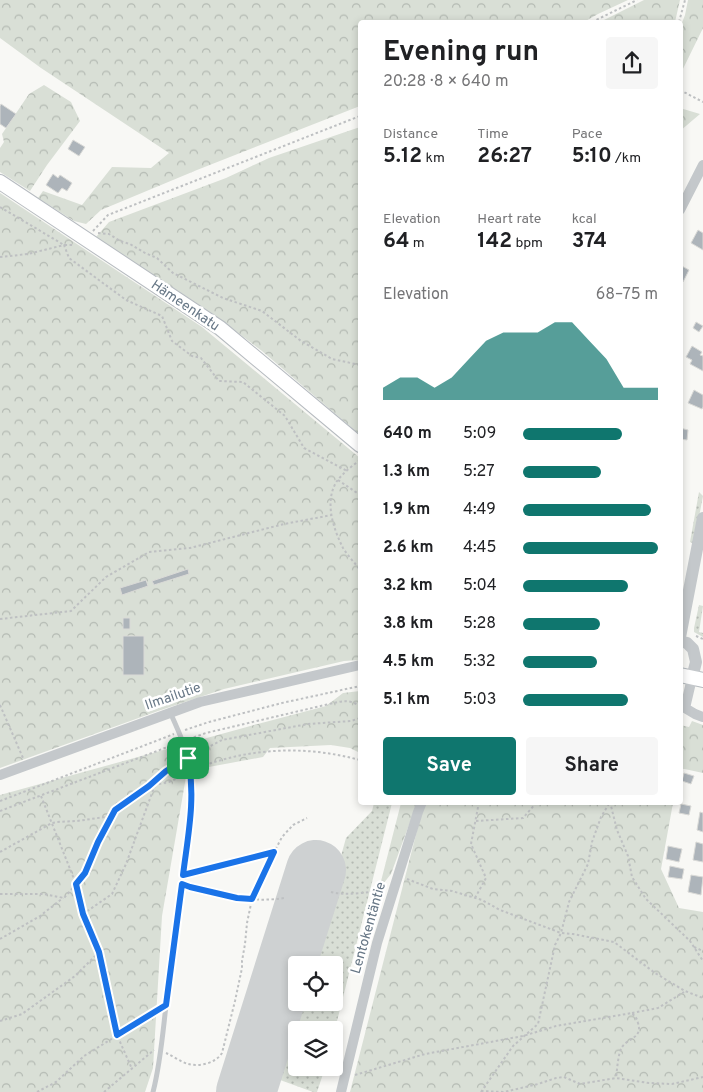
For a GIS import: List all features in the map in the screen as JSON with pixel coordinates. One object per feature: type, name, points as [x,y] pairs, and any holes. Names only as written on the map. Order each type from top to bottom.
[{"type":"main road","name":"Hämeenkatu","points":[[0,182],[88,236],[220,328],[358,443]]},
{"type":"street","points":[[683,205],[700,177],[703,164]]},
{"type":"street","points":[[683,623],[701,542],[703,518]]},
{"type":"street","points":[[683,642],[698,649],[683,709],[703,717]]},
{"type":"street","name":"Ilmailutie","points":[[0,775],[200,702],[358,665]]},
{"type":"street","name":"Lentokentäntie","points":[[341,1092],[377,943],[421,805]]},
{"type":"lane","points":[[153,1092],[162,1051],[166,1005],[192,808],[191,773],[188,758],[170,712]]},
{"type":"path","points":[[596,20],[637,0]]},
{"type":"path","points":[[680,20],[685,0]]},
{"type":"path","points":[[683,92],[703,102]]},
{"type":"path","points":[[0,257],[72,245],[88,236],[108,215],[358,117]]},
{"type":"path","points":[[0,207],[64,245],[68,258],[126,300],[162,316],[172,341],[192,356],[201,358],[219,381],[243,382],[285,416],[304,448],[348,471]]},
{"type":"path","points":[[88,236],[109,234],[157,258],[173,273],[223,298],[262,311],[301,342],[332,359],[358,365]]},
{"type":"path","points":[[358,462],[338,480],[332,491],[330,506],[334,526],[344,549],[358,567]]},
{"type":"path","points":[[338,480],[358,494]]},
{"type":"path","points":[[0,619],[71,611],[106,577],[149,552],[190,548],[284,524],[332,515]]},
{"type":"path","points":[[0,705],[25,765]]},
{"type":"path","points":[[0,852],[52,823],[106,817],[149,786],[166,771],[222,740],[308,724],[351,721],[358,719]]},
{"type":"path","points":[[149,786],[170,782],[204,765],[246,754],[287,750],[338,754],[358,759]]},
{"type":"path","points":[[83,914],[112,894],[126,864],[155,785]]},
{"type":"path","points":[[40,796],[76,884],[83,914],[99,952],[117,1035],[132,1068]]},
{"type":"path","points":[[475,898],[486,878],[471,844],[479,805]]},
{"type":"path","points":[[476,821],[523,818],[534,805]]},
{"type":"path","points":[[481,1092],[513,1046],[538,1024],[555,945],[561,933],[569,902],[588,864],[592,842],[601,817],[608,805]]},
{"type":"path","points":[[611,805],[617,830],[628,856],[632,877],[646,899],[690,941],[703,961]]},
{"type":"path","points":[[0,939],[40,916],[64,898],[85,873],[98,842],[115,810]]},
{"type":"path","points":[[104,1092],[154,1050],[162,1051],[190,1064],[209,1063],[222,1053],[236,1001],[252,899],[282,837],[293,826],[306,818]]},
{"type":"path","points":[[183,875],[274,852]]},
{"type":"path","points":[[398,876],[433,889],[452,891],[482,900],[500,910],[561,933],[614,942],[655,973],[685,991],[703,998]]},
{"type":"path","points":[[182,884],[237,898],[284,898]]},
{"type":"path","points":[[331,892],[370,892],[394,887]]},
{"type":"path","points":[[0,894],[44,894],[64,898]]},
{"type":"path","points":[[693,947],[703,951]]},
{"type":"path","points":[[0,1021],[22,1014],[75,976],[99,952]]},
{"type":"path","points":[[344,1078],[425,1054],[524,1036],[556,1026],[658,1008],[685,991]]},
{"type":"path","points":[[37,1092],[56,1082],[84,1056],[166,1005]]},
{"type":"path","points":[[616,1078],[622,1047],[639,1032],[636,1017],[632,1013]]},
{"type":"path","points":[[481,1092],[504,1092],[564,1077],[580,1084],[616,1078],[672,1084],[703,1077]]},
{"type":"green space","points":[[0,0],[628,0],[588,20],[358,20],[358,107],[101,210],[86,224],[74,221],[38,198],[43,191],[82,205],[112,167],[151,168],[169,153],[41,68],[0,38]]},
{"type":"green space","points":[[644,0],[680,0],[675,20],[604,20]]},
{"type":"green space","points":[[688,0],[703,0],[703,28],[683,69],[683,20]]},
{"type":"green space","points":[[44,85],[71,102],[80,121],[30,191],[0,172],[0,148],[4,142],[2,134],[29,94]]},
{"type":"green space","points":[[683,109],[700,114],[683,128]]},
{"type":"green space","points":[[358,128],[358,433],[262,351],[216,316],[96,237],[109,222],[226,178],[269,158]]},
{"type":"green space","points":[[0,193],[202,327],[358,456],[358,660],[344,661],[224,689],[0,768]]},
{"type":"green space","points":[[699,492],[703,496],[694,543],[692,543],[690,542]]},
{"type":"green space","points":[[699,605],[703,606],[699,632],[703,633],[703,637],[694,632]]},
{"type":"green space","points":[[358,691],[358,752],[350,748],[331,745],[270,748],[263,757],[187,771],[162,916],[153,1068],[145,1092],[0,1092],[0,795],[326,706],[343,693]]},
{"type":"green space","points":[[692,721],[703,725],[703,773],[683,769],[683,726],[689,727]]},
{"type":"green space","points":[[374,805],[391,805],[343,997],[343,956],[311,956],[346,838],[372,811]]},
{"type":"green space","points":[[400,805],[416,805],[391,874],[379,889]]},
{"type":"green space","points":[[425,805],[673,805],[661,869],[679,908],[703,912],[703,1092],[350,1092]]},
{"type":"green space","points":[[293,1011],[340,1011],[337,1021],[290,1021]]},
{"type":"green space","points":[[288,1026],[288,1076],[322,1076],[317,1092],[272,1077]]},
{"type":"building","points":[[1,104],[16,114],[6,128],[0,124]]},
{"type":"building","points":[[73,140],[85,147],[79,156],[68,149]]},
{"type":"building","points":[[53,174],[58,178],[60,175],[72,183],[67,191],[62,188],[58,193],[46,185]]},
{"type":"building","points":[[698,230],[703,233],[703,250],[691,243]]},
{"type":"building","points":[[683,267],[689,270],[683,282]]},
{"type":"building","points":[[696,322],[703,326],[699,332],[693,328]]},
{"type":"building","points":[[692,346],[702,352],[700,355],[703,356],[703,371],[690,364],[692,360],[686,357]]},
{"type":"building","points":[[694,390],[703,395],[702,409],[688,403]]},
{"type":"building","points":[[683,429],[688,430],[687,440],[683,439]]},
{"type":"building","points":[[188,569],[189,574],[154,585],[152,581]]},
{"type":"building","points":[[146,580],[148,586],[122,595],[120,588]]},
{"type":"building","points":[[123,618],[130,618],[130,629],[123,629]]},
{"type":"building","points":[[123,636],[144,636],[144,675],[123,675]]},
{"type":"building","points":[[684,773],[694,776],[691,784],[683,781]]},
{"type":"building","points":[[681,805],[691,806],[689,815],[679,813]]},
{"type":"building","points":[[700,812],[703,813],[703,832],[697,830]]},
{"type":"building","points":[[696,842],[703,844],[703,862],[693,860]]},
{"type":"building","points":[[668,846],[682,849],[679,862],[666,859]]},
{"type":"building","points":[[670,866],[684,869],[682,879],[668,877]]},
{"type":"building","points":[[691,875],[703,877],[701,895],[688,892]]},
{"type":"runway","points":[[246,1092],[316,870]]},
{"type":"route","points":[[188,758],[192,780],[192,808],[183,875],[274,852],[252,899],[237,898],[182,884],[166,1005],[117,1035],[99,952],[83,914],[76,884],[85,873],[98,842],[115,810],[149,786],[166,771],[188,758]]}]
